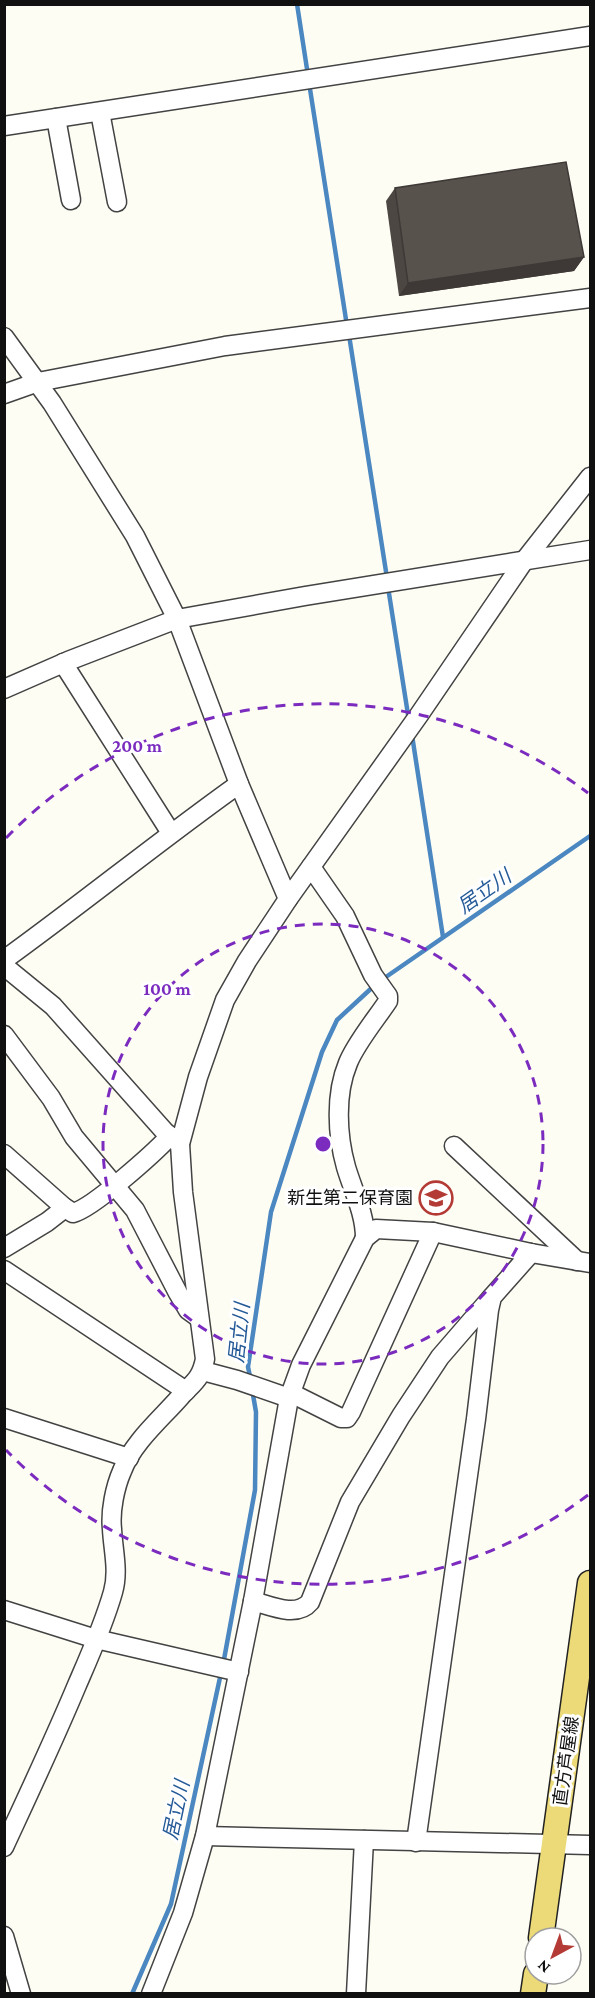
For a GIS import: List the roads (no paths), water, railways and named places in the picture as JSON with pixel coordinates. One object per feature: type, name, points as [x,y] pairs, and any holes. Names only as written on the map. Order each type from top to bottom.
[{"type":"main road","name":"直方芦屋線","points":[[543,1926],[591,1583]]},
{"type":"street","points":[[4,126],[591,36]]},
{"type":"street","points":[[100,112],[117,202]]},
{"type":"street","points":[[56,118],[71,200]]},
{"type":"street","points":[[4,394],[38,382],[225,346],[591,298]]},
{"type":"street","points":[[4,337],[38,382],[135,536],[177,619],[239,784],[288,899]]},
{"type":"street","points":[[4,1847],[96,1640],[113,1593],[117,1575],[111,1526],[114,1500],[122,1471],[132,1452],[196,1382],[202,1371],[205,1359],[175,1140],[225,999],[288,899],[410,728],[524,561],[591,477]]},
{"type":"street","points":[[4,689],[63,663],[177,619],[591,550]]},
{"type":"street","points":[[63,663],[171,833]]},
{"type":"street","points":[[4,960],[239,784]]},
{"type":"street","points":[[311,867],[345,916],[388,996],[388,1001],[348,1062],[340,1093],[340,1134],[346,1165],[365,1224],[365,1238]]},
{"type":"street","points":[[4,966],[53,1006],[175,1140]]},
{"type":"street","points":[[4,1035],[51,1098],[74,1137],[135,1210],[177,1293],[188,1310],[199,1318]]},
{"type":"street","points":[[4,1154],[73,1213],[81,1211],[159,1148],[175,1140]]},
{"type":"street","points":[[454,1146],[584,1262]]},
{"type":"street","points":[[4,1248],[65,1208]]},
{"type":"street","points":[[151,1994],[183,1913],[205,1836],[235,1671],[253,1601],[290,1396],[301,1365],[365,1238],[376,1229],[433,1232],[584,1262]]},
{"type":"street","points":[[202,1371],[290,1396],[341,1419],[346,1418],[351,1412],[433,1232]]},
{"type":"street","points":[[253,1601],[296,1610],[305,1608],[310,1602],[351,1502],[396,1426],[440,1357],[531,1253]]},
{"type":"street","points":[[4,1270],[186,1391]]},
{"type":"street","points":[[416,1842],[492,1297]]},
{"type":"street","points":[[4,1418],[129,1458]]},
{"type":"street","points":[[4,1610],[96,1640],[235,1671]]},
{"type":"street","points":[[205,1836],[591,1845]]},
{"type":"street","points":[[356,1994],[364,1840]]},
{"type":"street","points":[[4,1936],[21,1994]]},
{"type":"waterway","points":[[297,4],[307,69]]},
{"type":"waterway","points":[[310,89],[347,326]]},
{"type":"waterway","points":[[349,335],[387,578]]},
{"type":"waterway","points":[[388,587],[409,721]]},
{"type":"waterway","points":[[412,735],[443,937]]},
{"type":"waterway","name":"居立川","points":[[383,979],[590,836]]},
{"type":"waterway","name":"居立川","points":[[251,1381],[248,1367],[271,1212],[322,1052],[337,1020],[376,984]]},
{"type":"waterway","name":"居立川","points":[[223,1665],[255,1490],[256,1412],[252,1389]]},
{"type":"waterway","name":"居立川","points":[[132,1994],[171,1904],[221,1673]]},
{"type":"place","name":"新生第二保育園","points":[[436,1198]]}]
